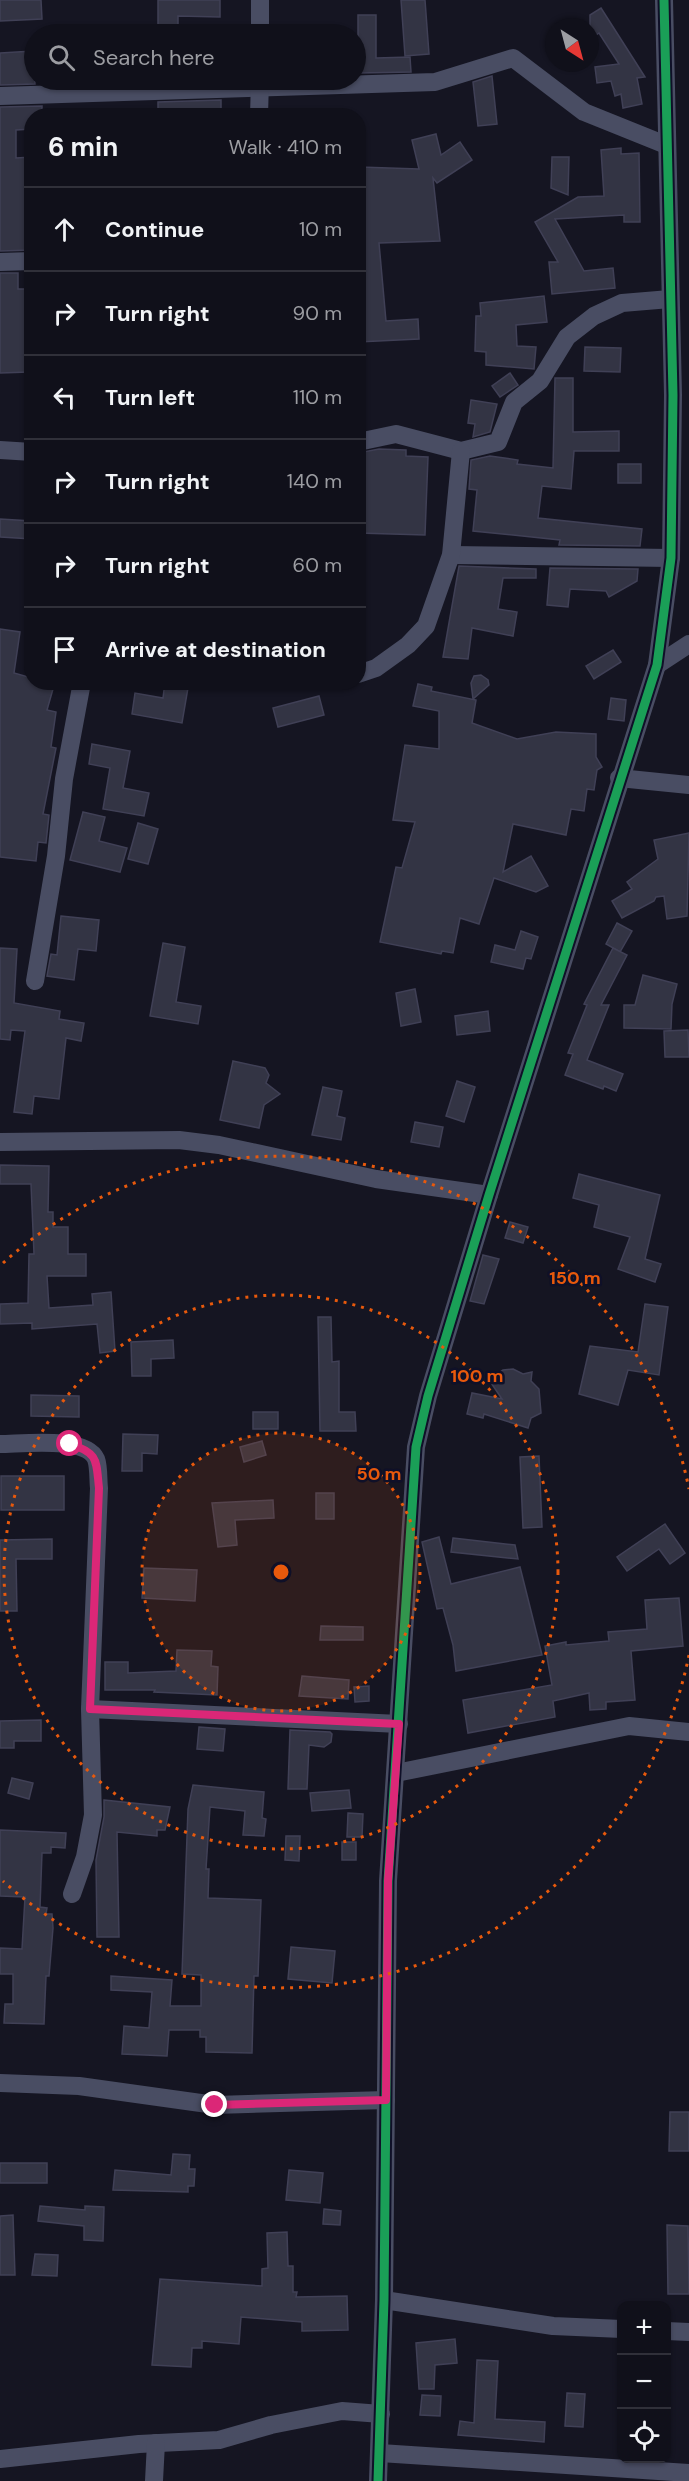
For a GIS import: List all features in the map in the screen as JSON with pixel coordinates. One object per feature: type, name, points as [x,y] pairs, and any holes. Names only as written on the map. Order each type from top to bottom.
[{"type":"street","points":[[260,0],[260,24]]},
{"type":"street","points":[[378,2481],[384,2300],[383,2189],[388,1881],[416,1447],[428,1396],[489,1195],[619,778],[657,665],[671,558],[681,394],[670,299],[664,0]]},
{"type":"street","points":[[366,83],[435,82],[513,58],[584,112],[666,145]]},
{"type":"street","points":[[0,96],[130,90]]},
{"type":"street","points":[[259,108],[260,90]]},
{"type":"street","points":[[0,262],[24,261]]},
{"type":"street","points":[[366,440],[396,434],[461,451],[498,442],[514,402],[540,381],[567,338],[594,316],[622,303],[670,299]]},
{"type":"street","points":[[0,450],[24,452]]},
{"type":"street","points":[[366,671],[376,668],[408,645],[426,626],[451,555],[461,451]]},
{"type":"street","points":[[451,555],[671,558]]},
{"type":"street","points":[[657,665],[689,644]]},
{"type":"street","points":[[35,981],[56,856],[64,779],[81,690]]},
{"type":"street","points":[[619,778],[689,785]]},
{"type":"street","points":[[0,1142],[179,1140],[219,1145],[376,1179],[489,1195]]},
{"type":"street","points":[[0,1444],[70,1444],[87,1449],[96,1459],[99,1488],[90,1709],[93,1815],[85,1857],[72,1894]]},
{"type":"street","points":[[90,1709],[399,1724]]},
{"type":"street","points":[[396,1773],[629,1726],[689,1732]]},
{"type":"street","points":[[0,2083],[80,2086],[215,2105],[386,2100]]},
{"type":"street","points":[[384,2300],[553,2326],[617,2329]]},
{"type":"street","points":[[671,2331],[689,2332]]},
{"type":"street","points":[[0,2459],[156,2443],[219,2440],[330,2412],[381,2414]]},
{"type":"street","points":[[154,2481],[156,2443]]},
{"type":"street","points":[[380,2453],[546,2474],[689,2473]]},
{"type":"building","points":[[0,0],[41,0],[42,19],[0,21]]},
{"type":"building","points":[[158,0],[220,0],[220,17],[178,16],[178,24],[158,24]]},
{"type":"building","points":[[401,0],[425,0],[429,54],[405,56]]},
{"type":"building","points":[[601,8],[645,77],[637,78],[642,104],[623,108],[621,94],[615,96],[611,81],[597,83],[596,72],[599,72],[599,66],[619,64],[599,33],[599,18],[590,18],[590,15]]},
{"type":"building","points":[[358,15],[376,15],[376,58],[410,57],[411,72],[366,73],[366,24],[358,24]]},
{"type":"building","points":[[24,52],[24,84],[0,85],[0,53]]},
{"type":"building","points":[[492,76],[497,124],[478,126],[473,82]]},
{"type":"building","points":[[221,100],[221,108],[158,108],[158,102]]},
{"type":"building","points":[[42,106],[42,108],[24,108],[24,130],[16,130],[16,158],[24,158],[24,250],[0,251],[0,107]]},
{"type":"building","points":[[436,134],[441,155],[460,142],[472,160],[437,183],[433,178],[440,241],[379,243],[386,321],[418,319],[419,339],[366,342],[366,167],[419,169],[412,140]]},
{"type":"building","points":[[621,148],[621,154],[639,153],[640,222],[624,222],[624,215],[555,219],[584,271],[613,268],[615,288],[552,294],[549,262],[558,262],[535,222],[578,197],[604,196],[601,150]]},
{"type":"building","points":[[552,157],[569,157],[568,195],[551,188]]},
{"type":"building","points":[[0,273],[18,273],[18,289],[24,289],[24,372],[0,373]]},
{"type":"building","points":[[544,296],[547,322],[516,325],[517,346],[536,347],[534,369],[486,365],[486,352],[475,351],[476,316],[481,316],[480,303]]},
{"type":"building","points":[[585,347],[621,348],[620,372],[584,371]]},
{"type":"building","points":[[510,373],[518,385],[500,397],[492,386]]},
{"type":"building","points":[[555,378],[573,378],[573,432],[619,431],[619,451],[574,451],[571,489],[542,486],[538,518],[642,529],[640,546],[559,545],[560,540],[473,531],[477,490],[469,489],[471,460],[490,456],[518,460],[517,464],[553,468]]},
{"type":"building","points":[[471,400],[497,404],[490,432],[473,437],[475,424],[468,423]]},
{"type":"building","points":[[379,449],[406,450],[406,456],[428,457],[425,535],[366,533],[366,451]]},
{"type":"building","points":[[618,464],[641,464],[641,483],[618,483]]},
{"type":"building","points":[[0,519],[24,520],[24,538],[0,537]]},
{"type":"building","points":[[459,566],[536,569],[536,578],[503,578],[498,609],[517,612],[513,636],[472,628],[468,659],[443,657]]},
{"type":"building","points":[[550,568],[638,569],[637,581],[609,597],[606,591],[570,589],[568,607],[547,605]]},
{"type":"building","points":[[0,629],[20,632],[14,673],[24,676],[24,690],[53,690],[47,710],[56,712],[51,747],[56,748],[43,814],[49,815],[46,843],[38,842],[36,861],[0,857]]},
{"type":"building","points":[[613,650],[621,662],[594,679],[586,666]]},
{"type":"building","points":[[481,675],[488,680],[489,685],[473,699],[471,683],[474,676]]},
{"type":"building","points":[[418,684],[432,687],[431,691],[476,700],[472,723],[517,739],[556,732],[596,734],[596,757],[602,767],[597,770],[594,790],[587,789],[584,811],[571,809],[566,835],[513,824],[503,872],[531,856],[548,886],[536,892],[494,878],[479,924],[460,918],[453,953],[442,951],[441,954],[380,942],[396,867],[402,868],[415,822],[393,820],[405,745],[439,749],[439,711],[413,706]]},
{"type":"building","points":[[164,690],[188,690],[182,723],[132,714],[135,693],[163,698]]},
{"type":"building","points":[[319,696],[324,715],[278,727],[273,708]]},
{"type":"building","points":[[611,698],[626,700],[624,721],[608,719]]},
{"type":"building","points":[[92,744],[130,751],[123,788],[149,793],[144,816],[103,809],[110,768],[89,764]]},
{"type":"building","points":[[83,812],[105,817],[99,841],[127,848],[120,872],[70,860]]},
{"type":"building","points":[[138,823],[158,829],[148,864],[128,859]]},
{"type":"building","points":[[689,833],[687,916],[667,919],[664,896],[656,897],[654,901],[622,918],[612,901],[632,889],[627,882],[658,859],[654,840]]},
{"type":"building","points":[[61,916],[99,920],[96,951],[78,949],[74,980],[47,976],[51,954],[57,955]]},
{"type":"building","points":[[617,923],[632,931],[620,952],[606,944]]},
{"type":"building","points":[[521,931],[538,937],[531,959],[526,958],[523,969],[491,962],[495,945],[515,950]]},
{"type":"building","points":[[163,943],[185,947],[176,1002],[201,1006],[198,1024],[150,1016]]},
{"type":"building","points":[[0,948],[17,949],[14,1003],[60,1011],[59,1019],[84,1023],[81,1041],[66,1038],[59,1099],[34,1096],[32,1114],[14,1112],[25,1031],[11,1030],[10,1040],[0,1039]]},
{"type":"building","points":[[613,948],[627,955],[601,1005],[609,1005],[587,1060],[623,1074],[616,1091],[604,1086],[603,1089],[565,1075],[573,1054],[568,1053],[587,1005],[584,1004]]},
{"type":"building","points":[[643,975],[677,984],[672,1004],[671,1029],[624,1028],[624,1005],[635,1005]]},
{"type":"building","points":[[415,989],[421,1022],[401,1026],[396,993]]},
{"type":"building","points":[[488,1011],[490,1031],[457,1035],[455,1016]]},
{"type":"building","points":[[688,1030],[689,1057],[665,1057],[664,1031]]},
{"type":"building","points":[[233,1061],[265,1068],[269,1075],[266,1083],[280,1094],[264,1105],[259,1128],[220,1120]]},
{"type":"building","points":[[457,1081],[475,1087],[464,1122],[446,1116]]},
{"type":"building","points":[[323,1087],[342,1091],[337,1116],[345,1118],[341,1140],[312,1135]]},
{"type":"building","points":[[415,1122],[443,1127],[439,1147],[411,1142]]},
{"type":"building","points":[[0,1165],[49,1166],[48,1212],[53,1212],[53,1227],[68,1227],[68,1254],[86,1254],[86,1276],[47,1276],[49,1308],[93,1305],[92,1294],[111,1292],[115,1351],[100,1353],[97,1324],[32,1329],[32,1323],[0,1324],[0,1304],[28,1303],[29,1254],[34,1254],[31,1184],[0,1184]]},
{"type":"building","points":[[579,1174],[660,1195],[645,1259],[661,1264],[655,1282],[618,1269],[630,1237],[594,1227],[599,1205],[573,1198]]},
{"type":"building","points":[[510,1222],[528,1227],[523,1243],[505,1238]]},
{"type":"building","points":[[483,1255],[499,1259],[484,1304],[470,1301]]},
{"type":"building","points":[[645,1304],[668,1307],[659,1375],[628,1370],[618,1405],[579,1394],[590,1346],[638,1352]]},
{"type":"building","points":[[318,1317],[331,1317],[332,1362],[339,1361],[339,1412],[355,1412],[356,1431],[320,1431]]},
{"type":"building","points":[[173,1340],[174,1358],[151,1359],[151,1376],[132,1376],[131,1342]]},
{"type":"building","points":[[513,1369],[523,1374],[532,1372],[531,1381],[539,1389],[541,1413],[531,1418],[528,1428],[484,1414],[483,1418],[467,1414],[472,1393],[502,1399],[489,1380],[503,1370]]},
{"type":"building","points":[[31,1395],[79,1396],[79,1417],[31,1416]]},
{"type":"building","points":[[253,1412],[278,1412],[278,1429],[253,1429]]},
{"type":"building","points":[[123,1434],[158,1435],[157,1454],[142,1453],[142,1471],[122,1471]]},
{"type":"building","points":[[262,1441],[266,1455],[244,1462],[240,1447]]},
{"type":"building","points":[[539,1456],[542,1527],[523,1528],[520,1457]]},
{"type":"building","points":[[1,1476],[64,1476],[64,1510],[1,1510]]},
{"type":"building","points":[[316,1493],[334,1493],[334,1519],[316,1519]]},
{"type":"building","points":[[273,1500],[274,1518],[235,1520],[237,1545],[218,1547],[212,1503]]},
{"type":"building","points":[[665,1524],[685,1553],[670,1564],[659,1549],[627,1571],[617,1557]]},
{"type":"building","points":[[439,1537],[451,1584],[520,1567],[542,1655],[456,1671],[453,1645],[443,1608],[437,1609],[422,1542]]},
{"type":"building","points":[[453,1538],[515,1545],[518,1559],[451,1552]]},
{"type":"building","points":[[52,1539],[52,1559],[16,1559],[17,1611],[0,1611],[0,1540]]},
{"type":"building","points":[[144,1568],[197,1570],[195,1601],[142,1598]]},
{"type":"building","points":[[679,1598],[683,1646],[631,1651],[635,1700],[606,1702],[606,1709],[590,1710],[589,1693],[553,1701],[555,1717],[468,1733],[463,1700],[552,1685],[545,1646],[566,1642],[566,1645],[609,1641],[608,1632],[647,1629],[645,1600]]},
{"type":"building","points":[[321,1626],[363,1627],[363,1640],[320,1640]]},
{"type":"building","points":[[177,1650],[212,1651],[211,1666],[218,1667],[217,1695],[154,1692],[155,1690],[105,1690],[105,1662],[128,1662],[128,1673],[176,1671]]},
{"type":"building","points":[[302,1676],[349,1680],[348,1699],[299,1696]]},
{"type":"building","points":[[369,1686],[369,1701],[355,1702],[354,1687]]},
{"type":"building","points":[[41,1720],[41,1741],[14,1741],[14,1748],[0,1748],[0,1721]]},
{"type":"building","points":[[199,1727],[225,1729],[223,1751],[197,1749]]},
{"type":"building","points":[[290,1730],[330,1732],[332,1734],[331,1742],[324,1747],[309,1745],[307,1789],[288,1789]]},
{"type":"building","points":[[12,1778],[33,1783],[29,1799],[8,1793]]},
{"type":"building","points":[[193,1785],[264,1792],[262,1818],[266,1819],[264,1836],[243,1835],[245,1811],[210,1807],[206,1869],[209,1869],[208,1898],[261,1900],[258,1976],[254,1976],[252,2053],[206,2052],[206,2037],[200,2037],[200,2030],[169,2030],[167,2056],[122,2054],[124,2026],[149,2028],[152,1992],[111,1990],[111,1976],[172,1980],[170,2006],[201,2006],[201,1975],[182,1974],[188,1809]]},
{"type":"building","points":[[349,1790],[351,1808],[312,1811],[310,1793]]},
{"type":"building","points":[[104,1800],[170,1807],[165,1830],[157,1830],[157,1836],[117,1832],[119,1937],[97,1937],[96,1860],[104,1817]]},
{"type":"building","points":[[348,1813],[363,1814],[362,1837],[347,1837]]},
{"type":"building","points":[[0,1830],[66,1833],[65,1848],[51,1847],[51,1853],[42,1853],[40,1907],[47,1908],[46,1914],[52,1914],[53,1928],[49,1976],[46,1976],[44,2024],[4,2023],[5,2004],[13,2004],[13,1974],[0,1974],[0,1948],[22,1949],[25,1897],[0,1896]]},
{"type":"building","points":[[286,1836],[300,1836],[299,1861],[285,1860]]},
{"type":"building","points":[[342,1842],[356,1842],[356,1860],[342,1860]]},
{"type":"building","points":[[291,1947],[335,1951],[332,1983],[288,1979]]},
{"type":"building","points":[[670,2112],[689,2112],[689,2151],[669,2151]]},
{"type":"building","points":[[173,2154],[190,2155],[189,2169],[195,2169],[194,2186],[188,2186],[188,2192],[113,2190],[115,2170],[171,2175]]},
{"type":"building","points":[[0,2163],[47,2163],[47,2183],[0,2183]]},
{"type":"building","points":[[289,2170],[323,2173],[320,2203],[286,2200]]},
{"type":"building","points":[[40,2206],[85,2210],[85,2206],[104,2207],[103,2241],[84,2240],[84,2226],[38,2221]]},
{"type":"building","points":[[324,2209],[341,2211],[340,2225],[323,2224]]},
{"type":"building","points":[[13,2215],[15,2275],[0,2275],[0,2216]]},
{"type":"building","points":[[667,2225],[688,2226],[689,2294],[668,2294]]},
{"type":"building","points":[[287,2232],[288,2266],[293,2266],[293,2292],[297,2292],[296,2297],[347,2296],[348,2330],[302,2331],[302,2322],[241,2317],[239,2344],[202,2341],[202,2348],[192,2348],[191,2367],[152,2365],[160,2279],[262,2286],[262,2269],[268,2268],[267,2233]]},
{"type":"building","points":[[35,2254],[58,2255],[57,2276],[32,2275]]},
{"type":"building","points":[[455,2339],[457,2363],[435,2365],[434,2389],[419,2389],[416,2343]]},
{"type":"building","points":[[477,2360],[498,2361],[495,2419],[545,2422],[544,2442],[458,2435],[460,2421],[474,2423]]},
{"type":"building","points":[[567,2393],[585,2394],[583,2427],[565,2426]]},
{"type":"building","points":[[422,2395],[441,2396],[440,2416],[420,2415]]},
{"type":"cycle path","points":[[378,2481],[384,2300],[388,1881],[416,1447],[428,1396],[489,1195],[657,665],[671,558],[673,395],[664,0]]},
{"type":"route","points":[[70,1444],[87,1449],[96,1459],[99,1488],[90,1709],[399,1724],[388,1881],[386,2100],[215,2105]]}]
